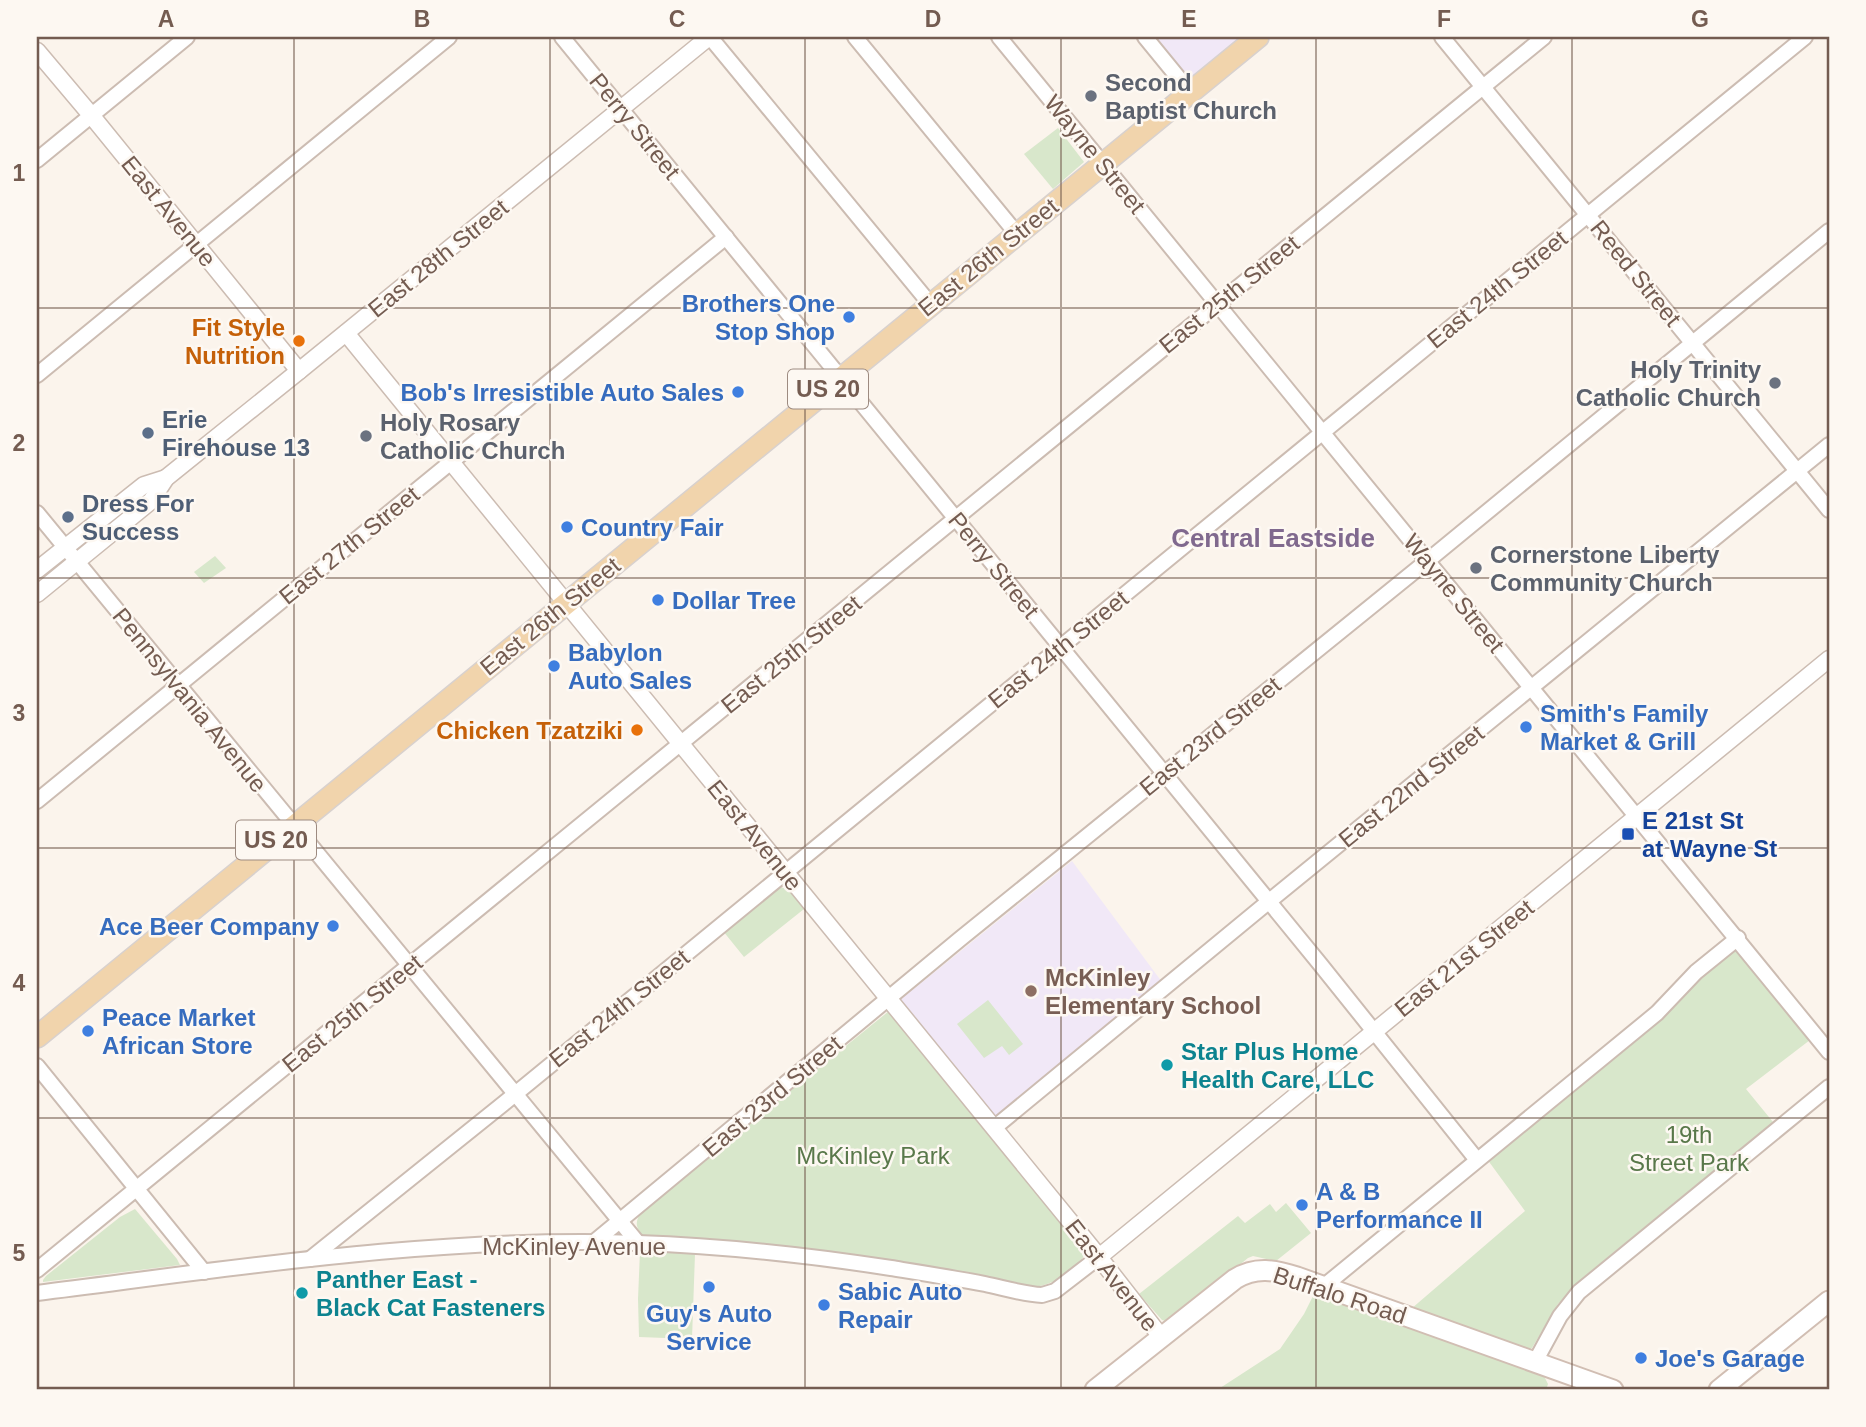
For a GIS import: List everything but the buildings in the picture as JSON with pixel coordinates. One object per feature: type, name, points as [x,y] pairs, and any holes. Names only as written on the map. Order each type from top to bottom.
[{"type":"main road","name":"East 26th Street","points":[[37,1037],[1258,37]]},
{"type":"main road","name":"Buffalo Road","points":[[1095,1390],[1235,1279],[1250,1271],[1268,1270],[1281,1272],[1613,1390]]},
{"type":"main road","points":[[1719,1390],[1829,1301]]},
{"type":"street","points":[[37,160],[187,37]]},
{"type":"street","points":[[37,375],[449,37]]},
{"type":"street","name":"Perry Street","points":[[562,37],[1477,1160]]},
{"type":"street","points":[[710,37],[930,305]]},
{"type":"street","name":"East 28th Street","points":[[37,594],[151,502],[166,478],[710,37]]},
{"type":"street","points":[[855,37],[1017,234]]},
{"type":"street","name":"Wayne Street","points":[[999,37],[1829,1052]]},
{"type":"street","points":[[1145,37],[1190,92]]},
{"type":"street","name":"Reed Street","points":[[1442,37],[1829,510]]},
{"type":"street","name":"East 25th Street","points":[[37,1270],[1544,37]]},
{"type":"street","name":"East 24th Street","points":[[310,1259],[1805,37]]},
{"type":"street","name":"East Avenue","points":[[37,51],[299,371]]},
{"type":"street","name":"East 23rd Street","points":[[593,1243],[1829,231]]},
{"type":"street","name":"East 27th Street","points":[[37,800],[726,237]]},
{"type":"street","name":"East Avenue","points":[[346,333],[889,998],[1162,1338]]},
{"type":"street","name":"East 22nd Street","points":[[994,1128],[1829,445]]},
{"type":"street","name":"East 28th Street","points":[[37,570],[144,485],[166,478]]},
{"type":"street","name":"Pennsylvania Avenue","points":[[37,513],[638,1244]]},
{"type":"street","name":"East 21st Street","points":[[1099,1257],[1829,659]]},
{"type":"street","points":[[1323,1287],[1657,1013],[1696,972],[1738,939]]},
{"type":"street","points":[[37,1066],[204,1272]]},
{"type":"street","points":[[1535,1362],[1560,1316],[1579,1292],[1829,1087]]},
{"type":"street","name":"McKinley Avenue","points":[[37,1293],[389,1250],[593,1243],[734,1249],[802,1256],[903,1270],[1038,1295],[1055,1291],[1099,1257]]},
{"type":"shaded area","points":[[1152,37],[1243,37],[1188,80]]},
{"type":"shaded area","name":"McKinley Elementary School","points":[[1072,861],[1162,982],[996,1117],[900,1000]]},
{"type":"green space","points":[[1058,128],[1084,162],[1053,189],[1024,154]]},
{"type":"green space","points":[[215,556],[226,568],[204,583],[194,572]]},
{"type":"green space","points":[[778,887],[790,892],[804,909],[744,957],[723,931]]},
{"type":"green space","name":"19th Street Park","points":[[1735,949],[1810,1040],[1746,1089],[1773,1122],[1585,1276],[1558,1304],[1532,1348],[1528,1350],[1411,1309],[1525,1211],[1487,1159]]},
{"type":"green space","points":[[988,1000],[1023,1044],[1009,1055],[1002,1046],[984,1058],[957,1024]]},
{"type":"green space","name":"McKinley Park","points":[[889,1011],[1083,1248],[1084,1256],[1074,1267],[1055,1281],[1032,1287],[960,1273],[645,1237],[642,1234],[637,1223],[641,1212]]},
{"type":"green space","points":[[1286,1203],[1311,1233],[1276,1261],[1253,1256],[1248,1258],[1169,1322],[1162,1320],[1139,1294],[1238,1216],[1245,1223],[1270,1204],[1276,1212]]},
{"type":"green space","points":[[135,1209],[180,1265],[43,1282],[46,1276],[120,1217]]},
{"type":"green space","points":[[640,1251],[695,1254],[692,1339],[639,1337]]},
{"type":"green space","points":[[1315,1292],[1543,1374],[1548,1384],[1546,1390],[1217,1390],[1280,1349],[1304,1314]]},
{"type":"place","name":"Second Baptist Church","points":[[1091,96]]},
{"type":"place","name":"Brothers One Stop Shop","points":[[849,317]]},
{"type":"place","name":"Fit Style Nutrition","points":[[299,341]]},
{"type":"place","name":"Holy Trinity Catholic Church","points":[[1775,383]]},
{"type":"place","name":"Bob's Irresistible Auto Sales","points":[[738,392]]},
{"type":"place","name":"Erie Firehouse 13","points":[[148,433]]},
{"type":"place","name":"Holy Rosary Catholic Church","points":[[366,436]]},
{"type":"place","name":"Dress For Success","points":[[68,517]]},
{"type":"place","name":"Country Fair","points":[[567,527]]},
{"type":"place","name":"Cornerstone Liberty Community Church","points":[[1476,568]]},
{"type":"place","name":"Dollar Tree","points":[[658,600]]},
{"type":"place","name":"Babylon Auto Sales","points":[[554,666]]},
{"type":"place","name":"Smith's Family Market & Grill","points":[[1526,727]]},
{"type":"place","name":"Chicken Tzatziki","points":[[637,730]]},
{"type":"place","name":"E 21st St at Wayne St","points":[[1628,834]]},
{"type":"place","name":"Ace Beer Company","points":[[333,926]]},
{"type":"place","name":"McKinley Elementary School","points":[[1031,991]]},
{"type":"place","name":"Peace Market African Store","points":[[88,1031]]},
{"type":"place","name":"Star Plus Home Health Care, LLC","points":[[1167,1065]]},
{"type":"place","name":"A & B Performance II","points":[[1302,1205]]},
{"type":"place","name":"Guy's Auto Service","points":[[709,1287]]},
{"type":"place","name":"Panther East - Black Cat Fasteners","points":[[302,1293]]},
{"type":"place","name":"Sabic Auto Repair","points":[[824,1305]]},
{"type":"place","name":"Joe's Garage","points":[[1641,1358]]},
{"type":"district","name":"Central Eastside","points":[[1273,538]]}]
